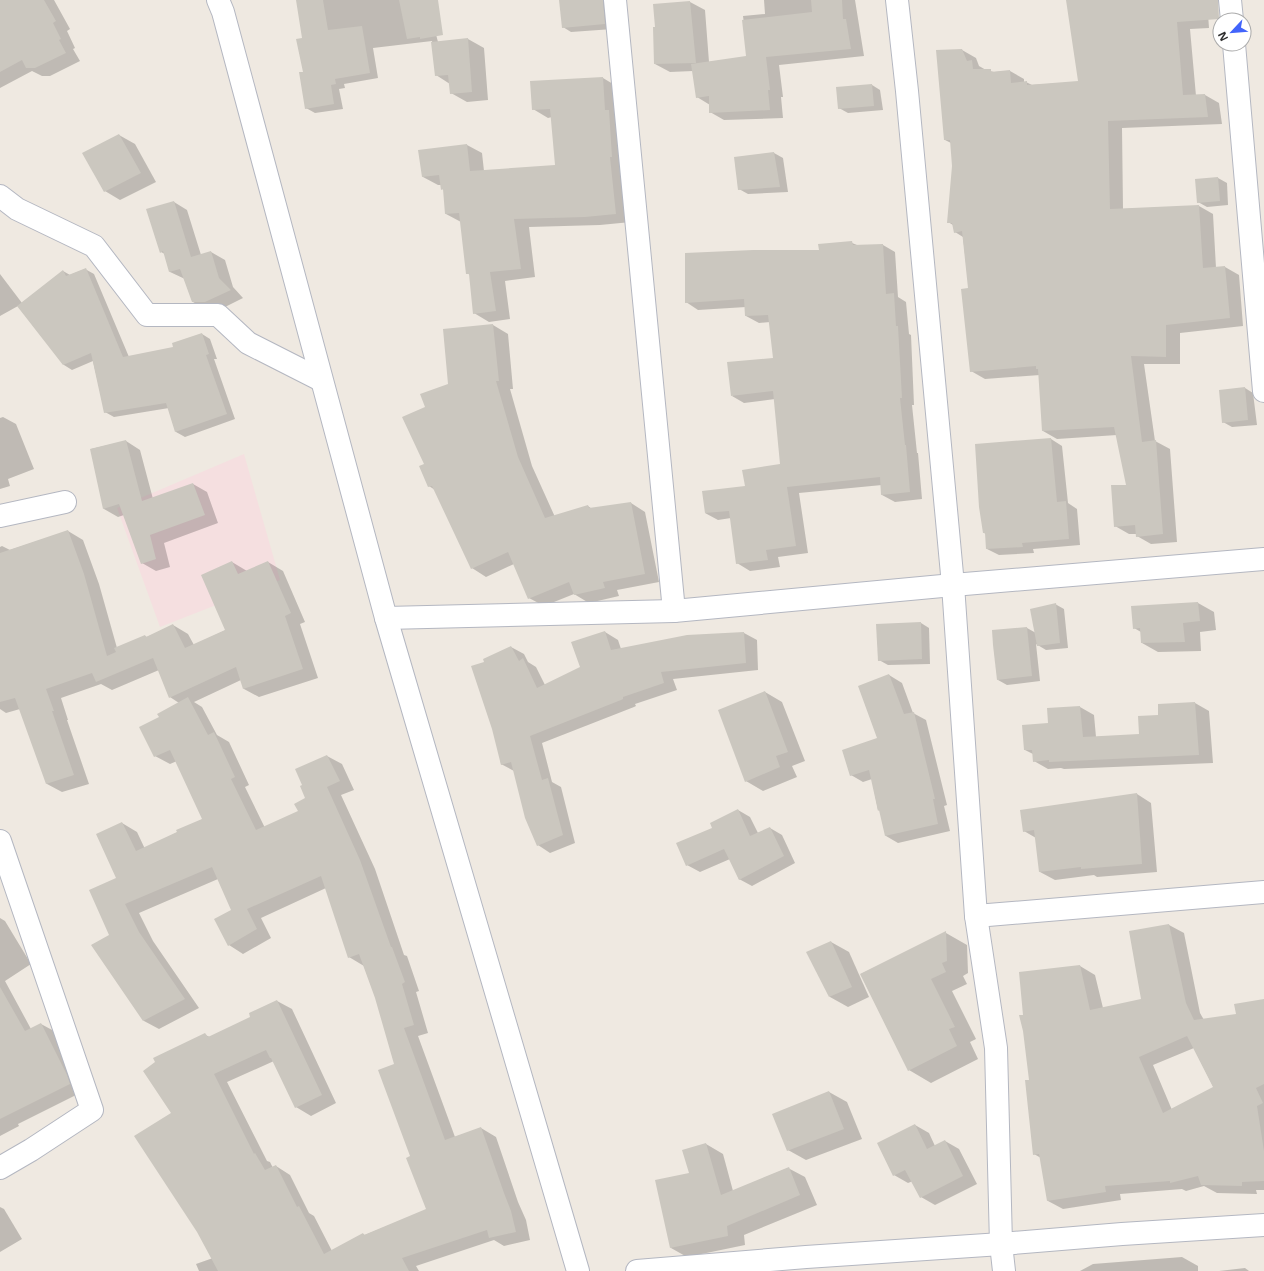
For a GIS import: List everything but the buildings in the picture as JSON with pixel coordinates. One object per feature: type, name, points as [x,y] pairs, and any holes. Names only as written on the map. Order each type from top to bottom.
[{"type":"street","points":[[218,0],[223,12],[386,618],[578,1271]]},
{"type":"street","points":[[615,0],[674,611]]},
{"type":"street","points":[[897,0],[908,91],[953,585],[976,916],[996,1048],[1001,1244],[1004,1271]]},
{"type":"street","points":[[1230,0],[1231,12]]},
{"type":"street","points":[[1235,52],[1264,391]]},
{"type":"street","points":[[0,196],[17,209],[94,246],[147,316],[218,315],[248,343],[321,380]]},
{"type":"street","points":[[0,516],[65,502]]},
{"type":"street","points":[[386,618],[674,611],[953,585],[1264,559]]},
{"type":"street","points":[[0,841],[92,1110],[31,1150],[0,1168]]},
{"type":"street","points":[[976,916],[1264,892]]},
{"type":"street","points":[[636,1271],[806,1257],[1264,1225]]},
{"type":"shaded area","points":[[244,454],[280,580],[160,627],[117,508]]}]
